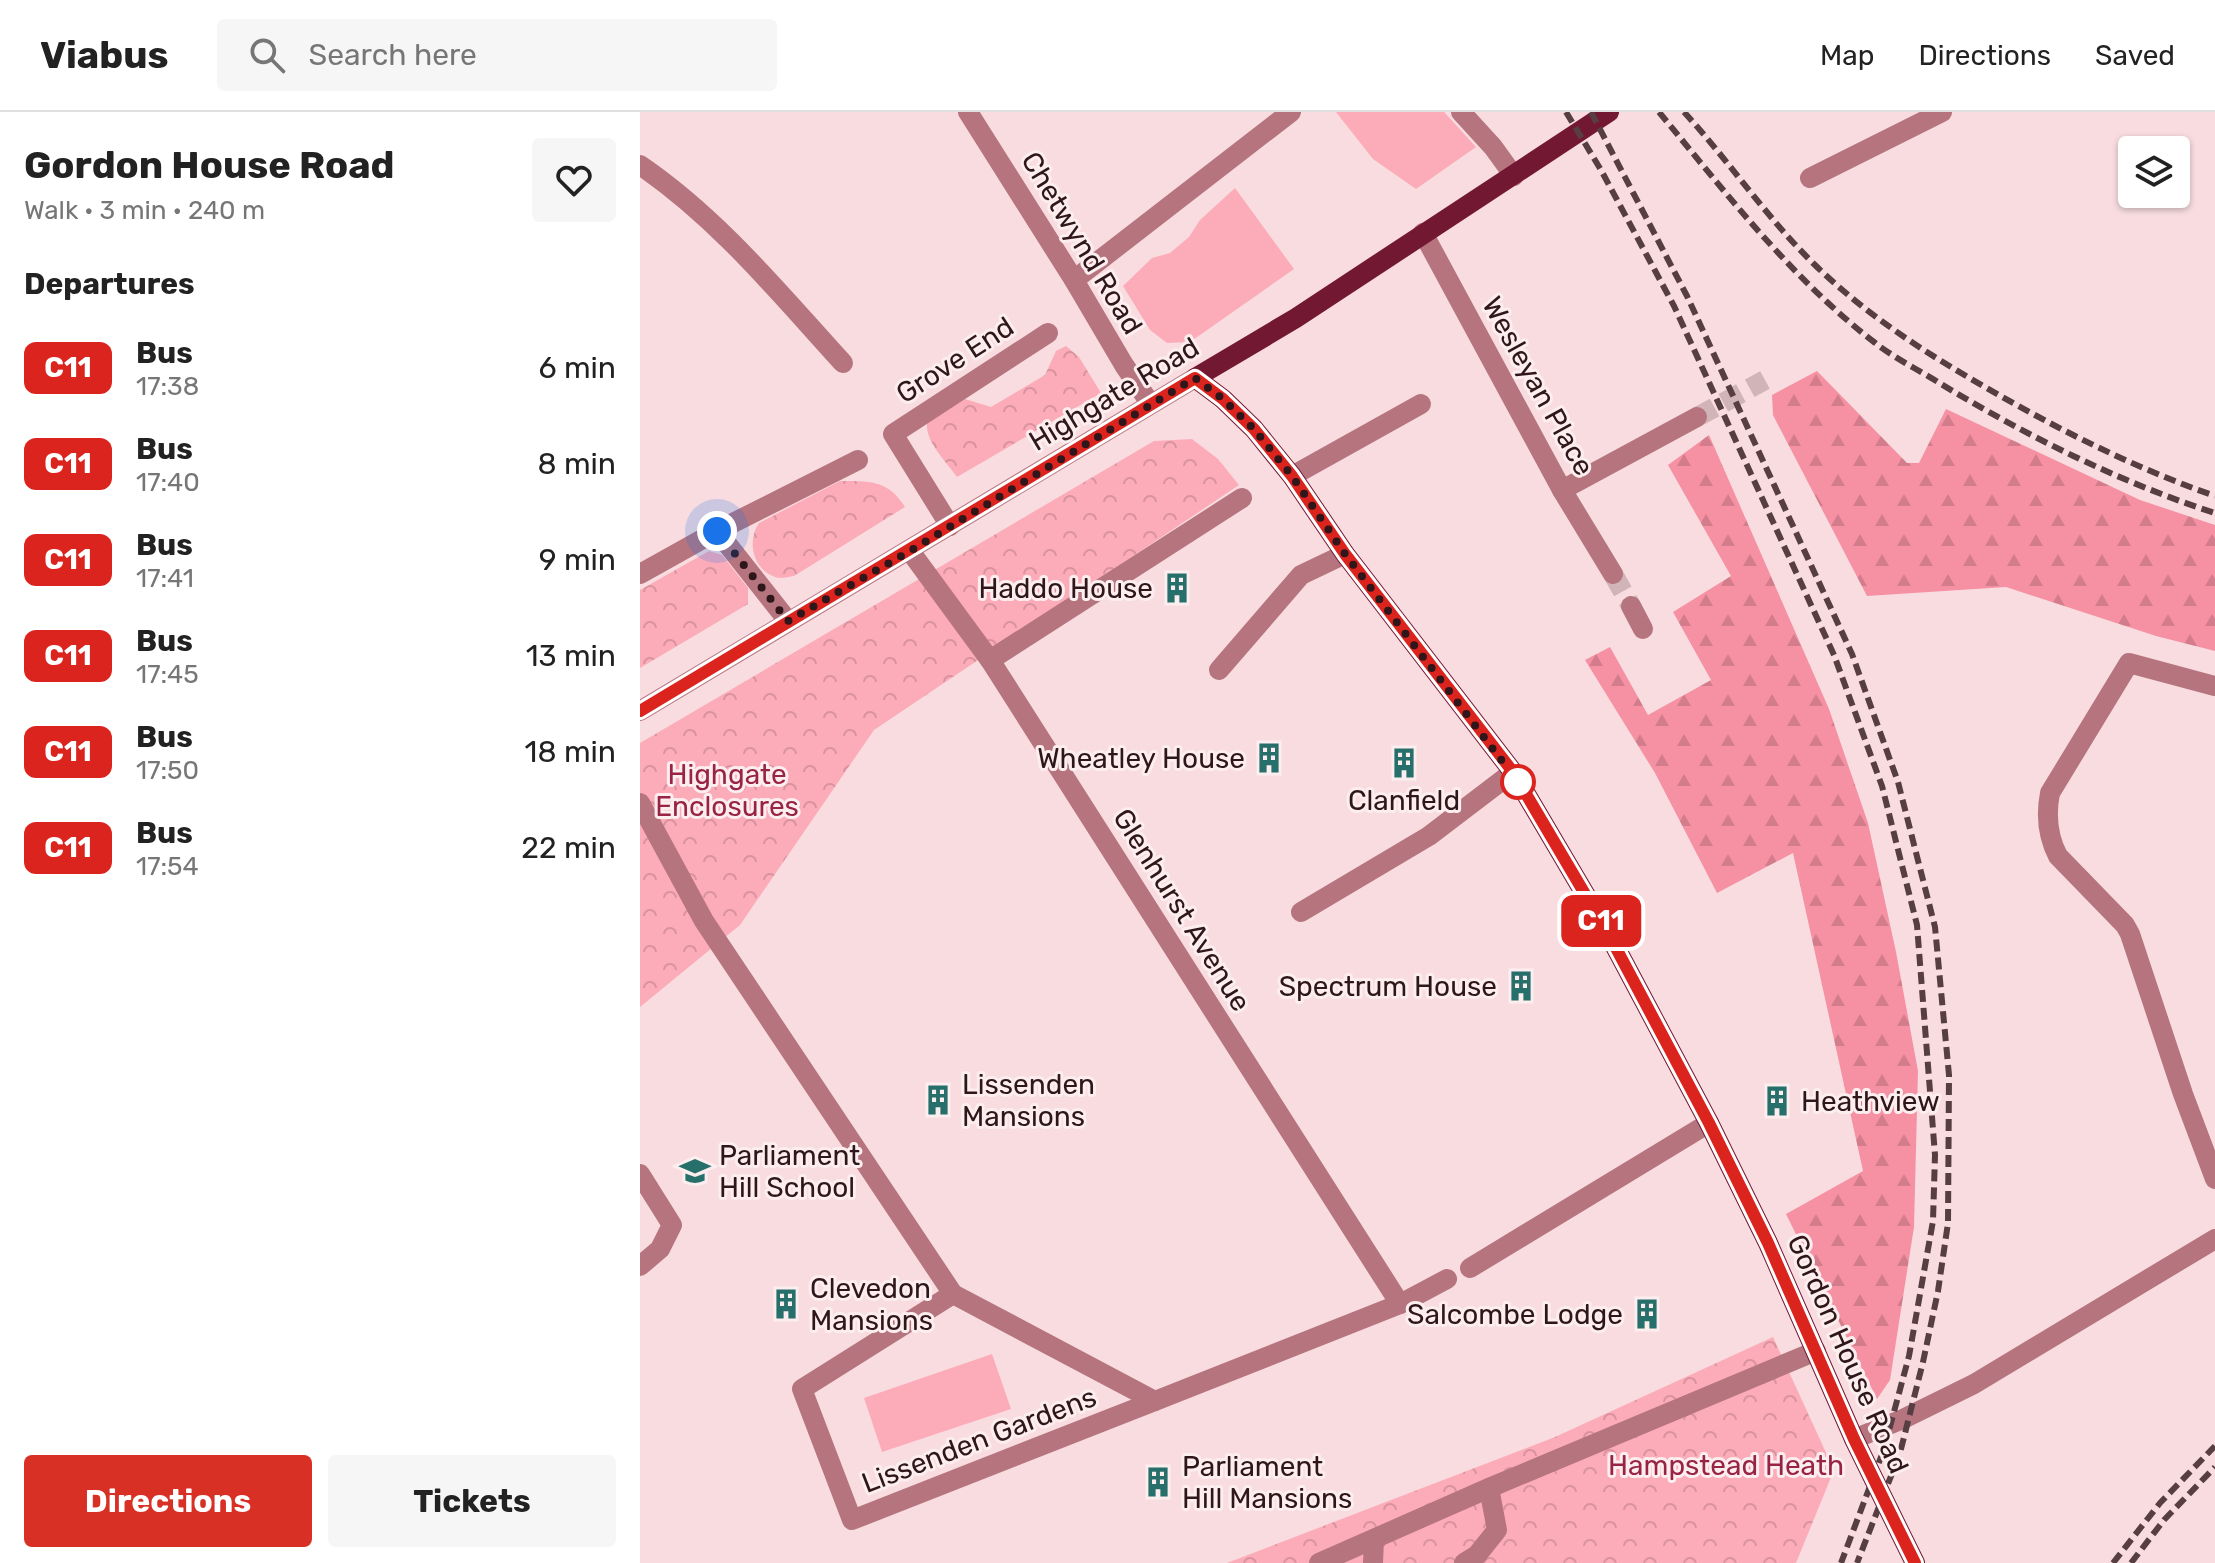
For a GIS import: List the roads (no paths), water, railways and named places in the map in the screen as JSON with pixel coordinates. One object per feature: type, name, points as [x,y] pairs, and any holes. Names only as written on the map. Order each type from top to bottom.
[{"type":"main road","name":"Highgate Road","points":[[1195,378],[1296,318],[1609,112]]},
{"type":"main road","name":"Gordon House Road","points":[[1195,378],[1223,399],[1254,429],[1292,476],[1345,554],[1513,772],[1608,933],[1709,1123],[1768,1243],[1854,1439],[1915,1563]]},
{"type":"street","name":"Chetwynd Road","points":[[968,112],[1150,403]]},
{"type":"street","points":[[1074,280],[1291,112]]},
{"type":"street","points":[[1461,112],[1514,176]]},
{"type":"street","points":[[1810,178],[1942,112]]},
{"type":"street","points":[[640,165],[673,187],[704,214],[843,363]]},
{"type":"street","name":"Wesleyan Place","points":[[1423,233],[1562,490],[1609,570]]},
{"type":"street","name":"Grove End","points":[[950,526],[893,434],[1048,333]]},
{"type":"street","name":"Highgate Road","points":[[640,711],[1195,378]]},
{"type":"street","points":[[1292,476],[1421,404]]},
{"type":"street","points":[[1562,490],[1697,417]]},
{"type":"street","points":[[640,574],[717,531],[858,460]]},
{"type":"street","points":[[990,660],[1242,498]]},
{"type":"street","points":[[717,531],[788,621]]},
{"type":"street","name":"Glenhurst Avenue","points":[[910,551],[990,660],[1400,1304]]},
{"type":"street","points":[[1219,670],[1301,575],[1345,554]]},
{"type":"street","points":[[1631,606],[1643,629]]},
{"type":"street","points":[[2215,686],[2129,663],[2050,793],[2047,806],[2051,844],[2058,856],[2125,925],[2130,934],[2215,1179]]},
{"type":"street","points":[[1301,912],[1429,836],[1513,772]]},
{"type":"street","name":"Lissenden Gardens","points":[[640,803],[704,921],[953,1294],[1155,1401]]},
{"type":"street","points":[[1470,1268],[1709,1123]]},
{"type":"street","points":[[640,1174],[672,1225],[660,1249],[640,1266]]},
{"type":"street","points":[[1854,1439],[1974,1384],[2215,1239]]},
{"type":"street","name":"Lissenden Gardens","points":[[953,1294],[802,1389],[852,1520],[1400,1304],[1447,1279]]},
{"type":"street","points":[[1319,1563],[1816,1351]]},
{"type":"street","points":[[1471,1559],[1497,1530],[1489,1488]]},
{"type":"street","points":[[1373,1563],[1374,1539]]},
{"type":"tunnel","points":[[1697,417],[1765,380]]},
{"type":"tunnel","points":[[1613,574],[1631,606]]},
{"type":"railway","points":[[1566,112],[1674,306],[1834,655],[1882,786],[1917,925],[1935,1155],[1933,1221],[1909,1356],[1884,1449],[1841,1563]]},
{"type":"railway","points":[[1591,112],[1687,296],[1852,654],[1898,782],[1935,927],[1949,1075],[1948,1223],[1938,1291],[1900,1453],[1857,1563]]},
{"type":"railway","points":[[1659,112],[1787,262],[1844,317],[1882,348],[2040,439],[2144,487],[2215,513]]},
{"type":"railway","points":[[1684,112],[1796,246],[1833,282],[1896,331],[1962,374],[2069,433],[2127,461],[2215,496]]},
{"type":"railway","points":[[2113,1563],[2160,1503],[2215,1446]]},
{"type":"railway","points":[[2131,1563],[2164,1520],[2215,1467]]},
{"type":"place","name":"Haddo House","points":[[1177,588]]},
{"type":"place","name":"Wheatley House","points":[[1269,758]]},
{"type":"place","name":"Clanfield","points":[[1404,763]]},
{"type":"place","name":"Spectrum House","points":[[1521,986]]},
{"type":"place","name":"Lissenden Mansions","points":[[938,1100]]},
{"type":"place","name":"Heathview","points":[[1777,1101]]},
{"type":"place","name":"Parliament Hill School","points":[[695,1171]]},
{"type":"place","name":"Clevedon Mansions","points":[[786,1304]]},
{"type":"place","name":"Salcombe Lodge","points":[[1647,1314]]},
{"type":"place","name":"Parliament Hill Mansions","points":[[1158,1482]]},
{"type":"park label","name":"Highgate Enclosures","points":[[727,790]]},
{"type":"park label","name":"Hampstead Heath","points":[[1726,1465]]}]
